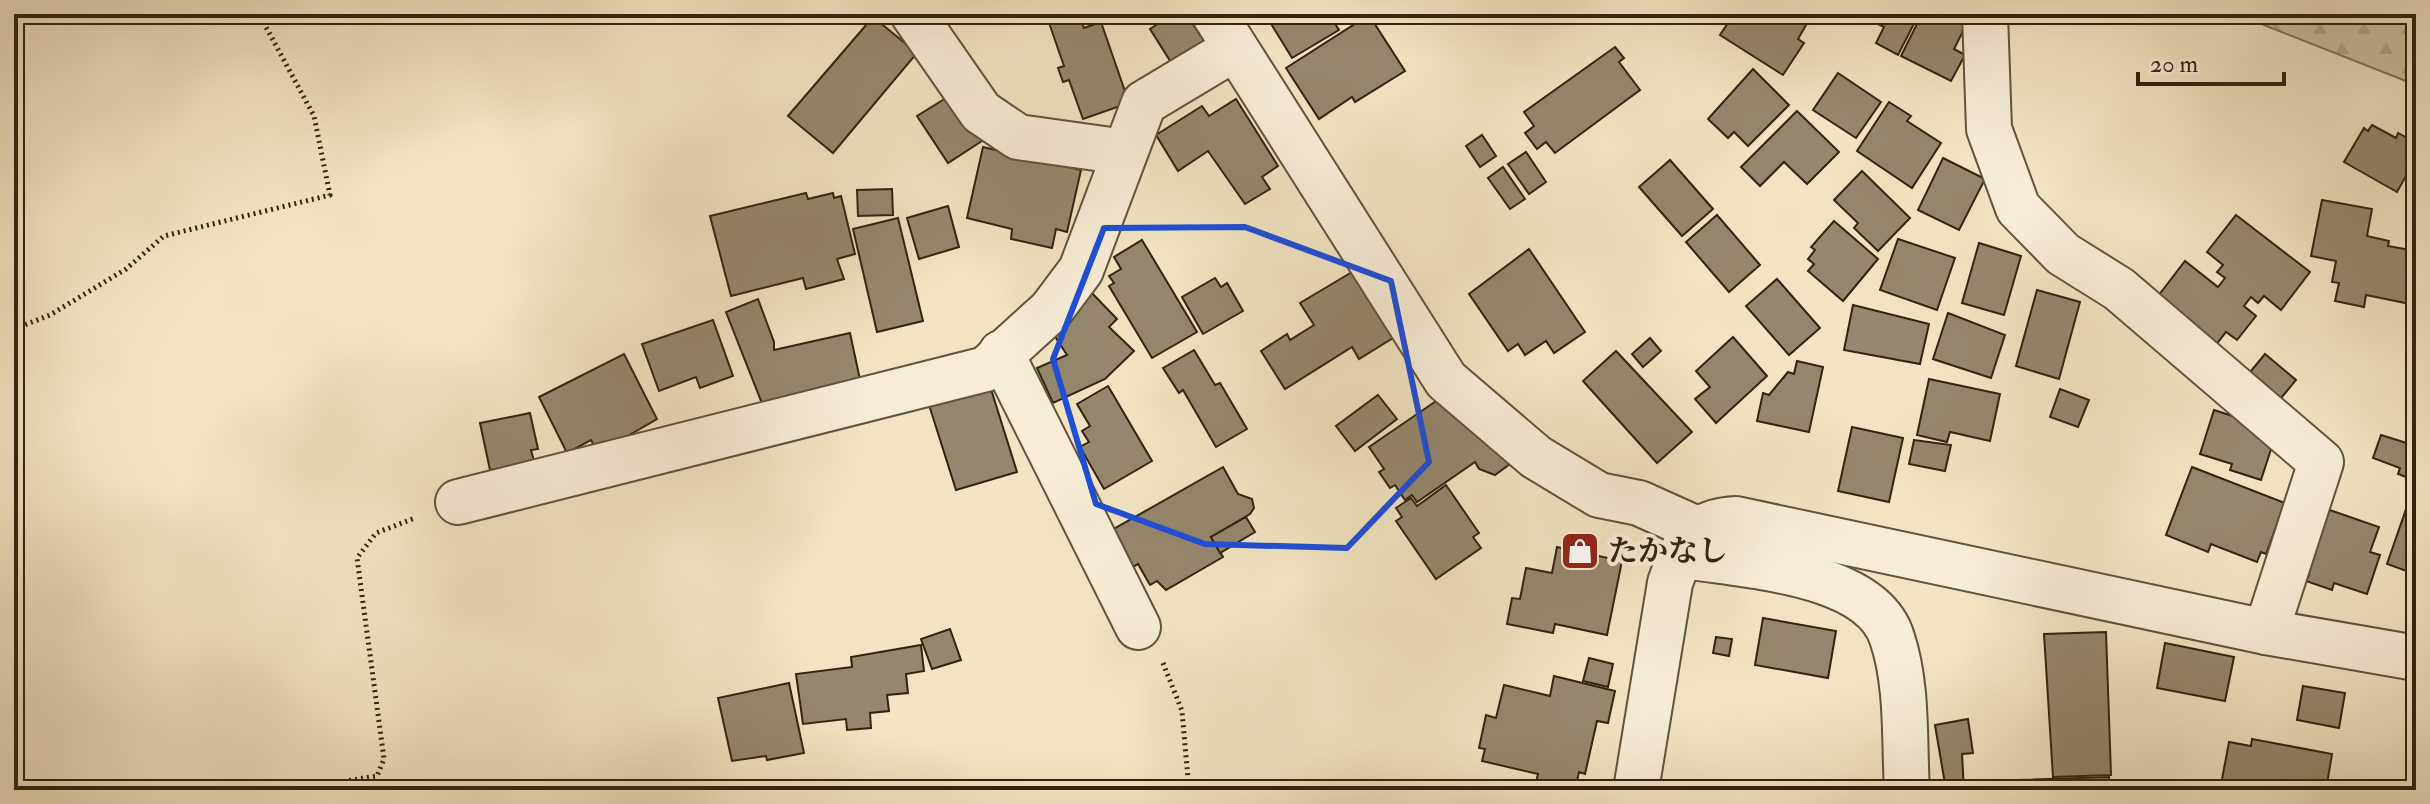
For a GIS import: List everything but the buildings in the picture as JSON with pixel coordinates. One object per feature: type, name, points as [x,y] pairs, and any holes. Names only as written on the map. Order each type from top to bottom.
[{"type":"street","points":[[913,14],[981,112],[1018,137],[1125,152]]},
{"type":"street","points":[[1985,14],[1989,129],[2018,208],[2063,254],[2119,289],[2321,462],[2266,632]]},
{"type":"street","points":[[458,502],[986,369],[1051,310],[1081,270],[1144,103],[1224,31],[1446,380],[1536,457],[1599,495],[1639,503],[1689,542],[1821,580],[1872,605],[1892,636],[1900,675],[1907,790]]},
{"type":"street","points":[[1001,353],[1138,627]]},
{"type":"street","points":[[1636,790],[1670,583],[1689,542],[1715,520],[1736,519],[2266,632],[2416,658]]},
{"type":"path","points":[[14,329],[50,315],[126,269],[164,236],[330,195],[314,116],[259,14]]},
{"type":"path","points":[[290,790],[377,776],[384,759],[357,558],[376,533],[458,502]]},
{"type":"path","points":[[1138,627],[1166,668],[1182,711],[1189,790]]},
{"type":"highlighted area","points":[[1245,227],[1391,281],[1429,462],[1347,548],[1205,544],[1096,504],[1053,359],[1104,228]]},
{"type":"green space","points":[[2236,14],[2416,14],[2416,85]]},
{"type":"place","name":"たかなし","points":[[1580,551]]}]
